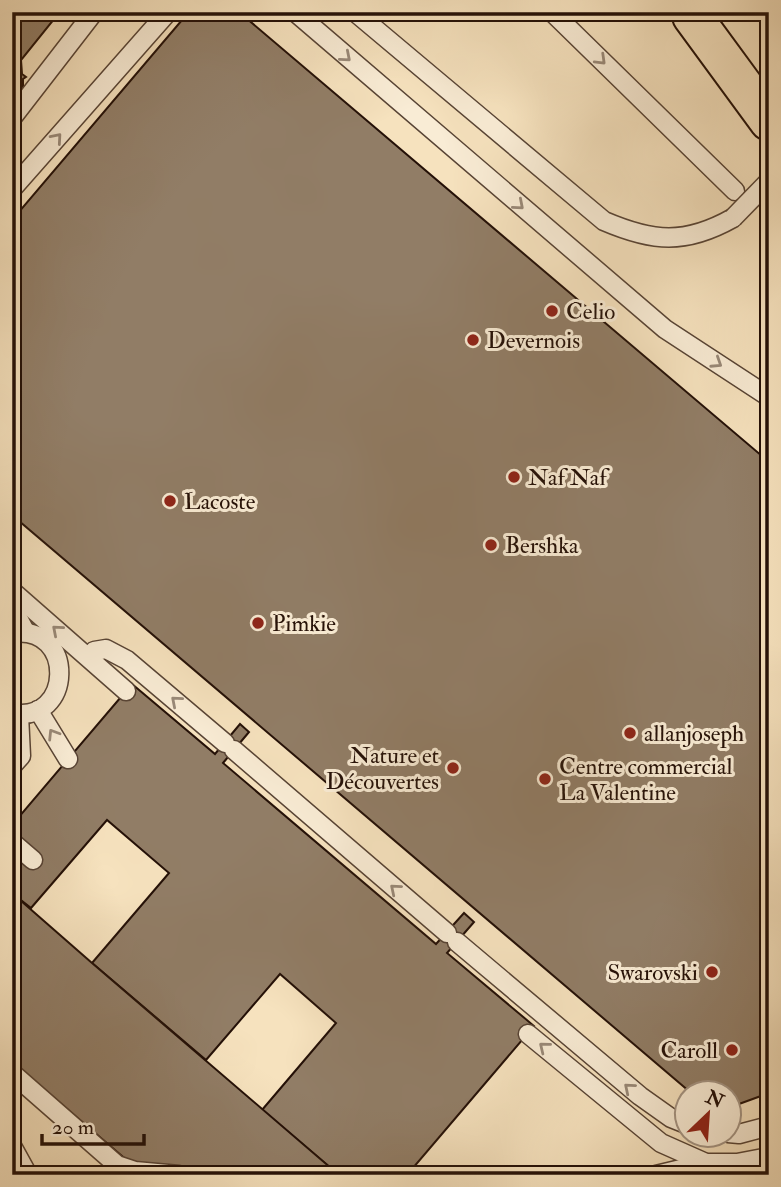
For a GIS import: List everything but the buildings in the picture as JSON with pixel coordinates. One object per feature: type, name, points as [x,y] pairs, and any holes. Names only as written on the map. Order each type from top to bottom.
[{"type":"highway","points":[[690,14],[769,80]]},
{"type":"highway","points":[[690,14],[769,121]]},
{"type":"lane","points":[[12,118],[94,12]]},
{"type":"lane","points":[[12,190],[167,12]]},
{"type":"lane","points":[[295,12],[665,329],[769,397]]},
{"type":"lane","points":[[355,12],[604,221],[629,232],[660,238],[710,231],[733,218],[769,181]]},
{"type":"lane","points":[[552,12],[735,191]]},
{"type":"lane","points":[[12,591],[126,691]]},
{"type":"lane","points":[[12,607],[19,632],[50,646],[64,656],[60,684],[54,696],[37,710],[16,714],[21,755],[12,766]]},
{"type":"lane","points":[[94,651],[106,649],[127,660],[640,1096],[672,1118]]},
{"type":"lane","points":[[37,710],[68,759]]},
{"type":"lane","points":[[12,842],[33,860]]},
{"type":"lane","points":[[528,1034],[661,1143],[706,1163]]},
{"type":"lane","points":[[12,1073],[117,1165],[135,1171],[178,1175]]},
{"type":"lane","points":[[742,1133],[769,1126]]},
{"type":"lane","points":[[12,1146],[28,1175]]},
{"type":"lane","points":[[656,1175],[706,1163],[737,1163],[769,1157]]},
{"type":"place","name":"Celio","points":[[552,311]]},
{"type":"place","name":"Devernois","points":[[473,340]]},
{"type":"place","name":"Naf Naf","points":[[514,477]]},
{"type":"place","name":"Lacoste","points":[[170,501]]},
{"type":"place","name":"Bershka","points":[[491,545]]},
{"type":"place","name":"Pimkie","points":[[258,623]]},
{"type":"place","name":"allanjoseph","points":[[630,733]]},
{"type":"place","name":"Nature et Découvertes","points":[[453,768]]},
{"type":"place","name":"Centre commercial La Valentine","points":[[545,779]]},
{"type":"place","name":"Swarovski","points":[[712,972]]},
{"type":"place","name":"Caroll","points":[[732,1050]]}]
